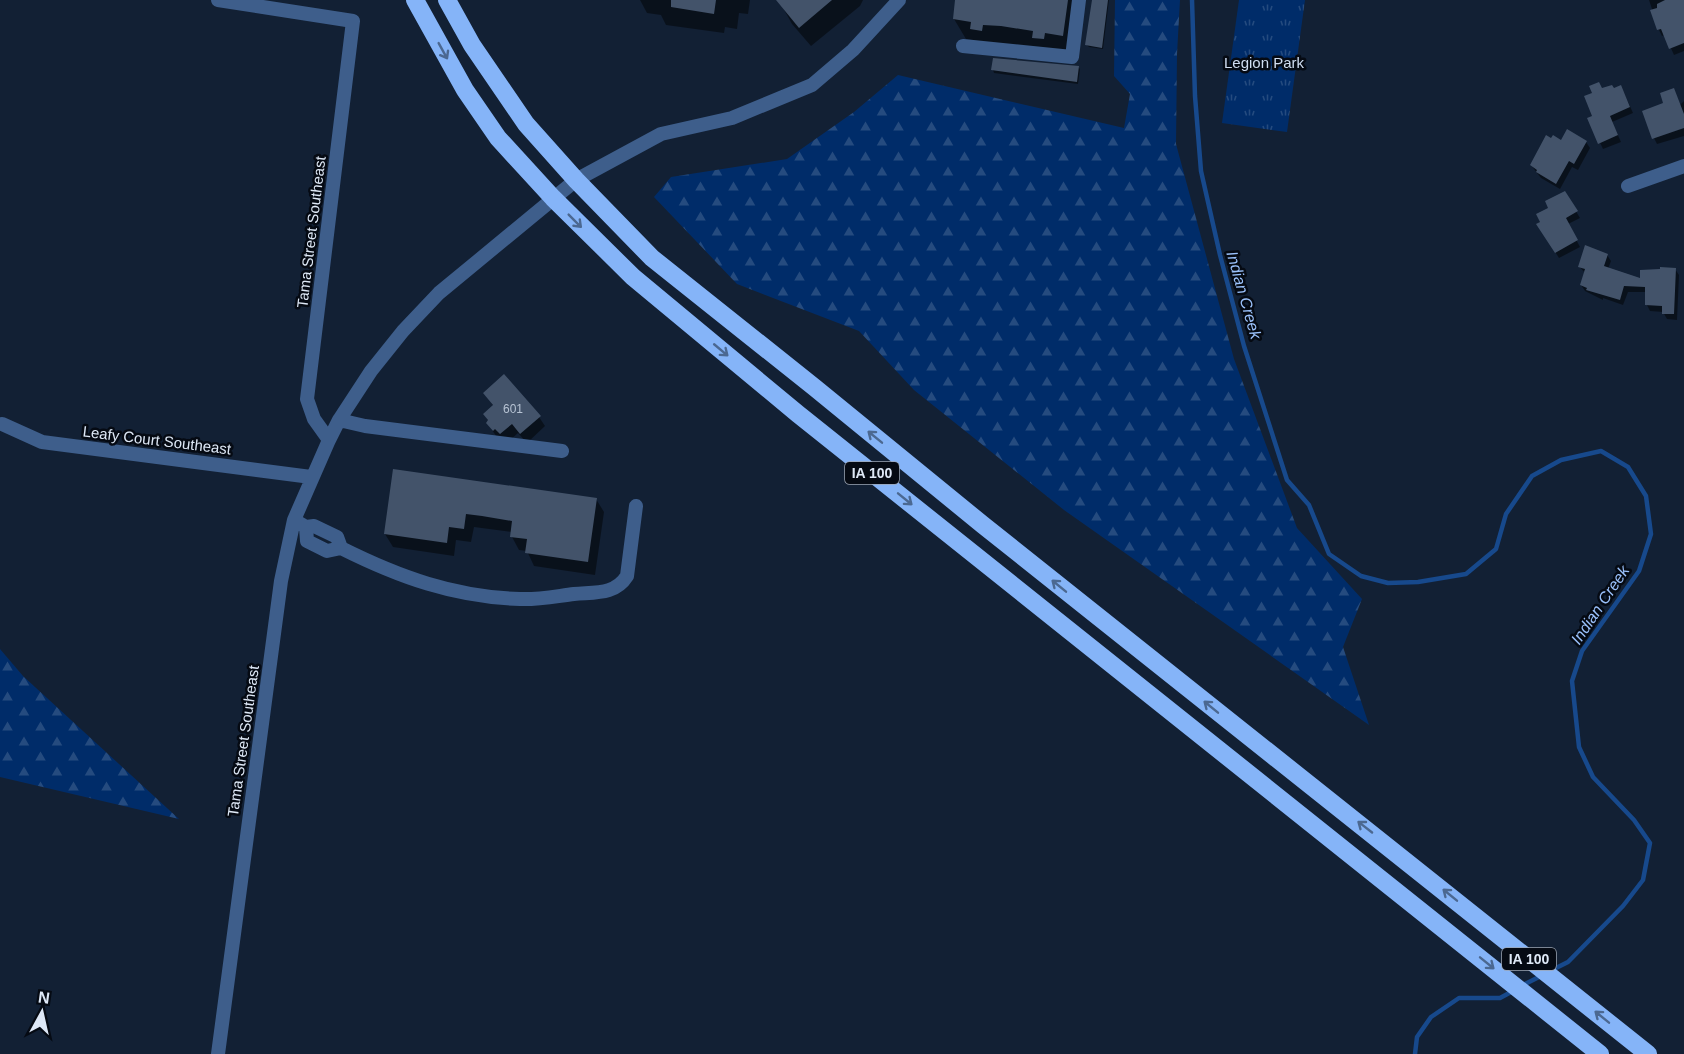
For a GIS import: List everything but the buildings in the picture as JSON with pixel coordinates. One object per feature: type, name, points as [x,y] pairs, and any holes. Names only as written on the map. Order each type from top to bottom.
[{"type":"highway","name":"IA 100","points":[[415,0],[465,90],[498,138],[553,198],[633,277],[798,414],[1600,1054]]},
{"type":"highway","name":"IA 100","points":[[447,0],[472,45],[526,124],[576,180],[652,258],[1648,1054]]},
{"type":"street","name":"Tama Street Southeast","points":[[218,0],[353,21],[307,399],[314,419],[329,440]]},
{"type":"street","name":"Tama Street Southeast","points":[[218,1054],[281,581],[294,520],[311,477],[339,420],[403,331],[440,293],[576,180],[661,134],[732,118],[812,85],[853,50],[899,0]]},
{"type":"street","points":[[963,46],[1072,57],[1079,0]]},
{"type":"street","points":[[1628,186],[1684,166]]},
{"type":"street","points":[[339,420],[365,426],[562,451]]},
{"type":"street","name":"Leafy Court Southeast","points":[[2,424],[42,442],[311,477]]},
{"type":"street","points":[[294,520],[306,527],[308,541],[327,551],[341,548],[428,585],[482,596],[522,599],[606,591],[621,586],[627,576],[636,506]]},
{"type":"green space","points":[[1115,0],[1180,0],[1176,144],[1234,359],[1297,528],[1362,599],[1343,647],[1369,725],[1064,510],[914,390],[859,331],[737,284],[654,197],[671,177],[787,159],[854,112],[898,75],[1124,128],[1130,94],[1114,76]]},
{"type":"green space","name":"Legion Park","points":[[1239,0],[1305,0],[1287,132],[1222,123]]},
{"type":"green space","points":[[0,649],[23,676],[179,819],[0,777]]},
{"type":"waterway","name":"Indian Creek","points":[[1192,0],[1195,96],[1201,171],[1220,255],[1244,346],[1287,480],[1309,505],[1329,554],[1361,576],[1388,583],[1418,582],[1466,574],[1496,549],[1506,514],[1532,476],[1561,460],[1601,451],[1628,467],[1646,496],[1651,534],[1639,571],[1582,651],[1572,681],[1579,747],[1593,777],[1634,820],[1650,843],[1643,880],[1623,906],[1568,962],[1550,971]]},
{"type":"waterway","name":"Indian Creek","points":[[1523,985],[1543,975]]},
{"type":"waterway","name":"Indian Creek","points":[[1415,1054],[1417,1037],[1431,1017],[1459,998],[1500,998],[1513,991]]}]
